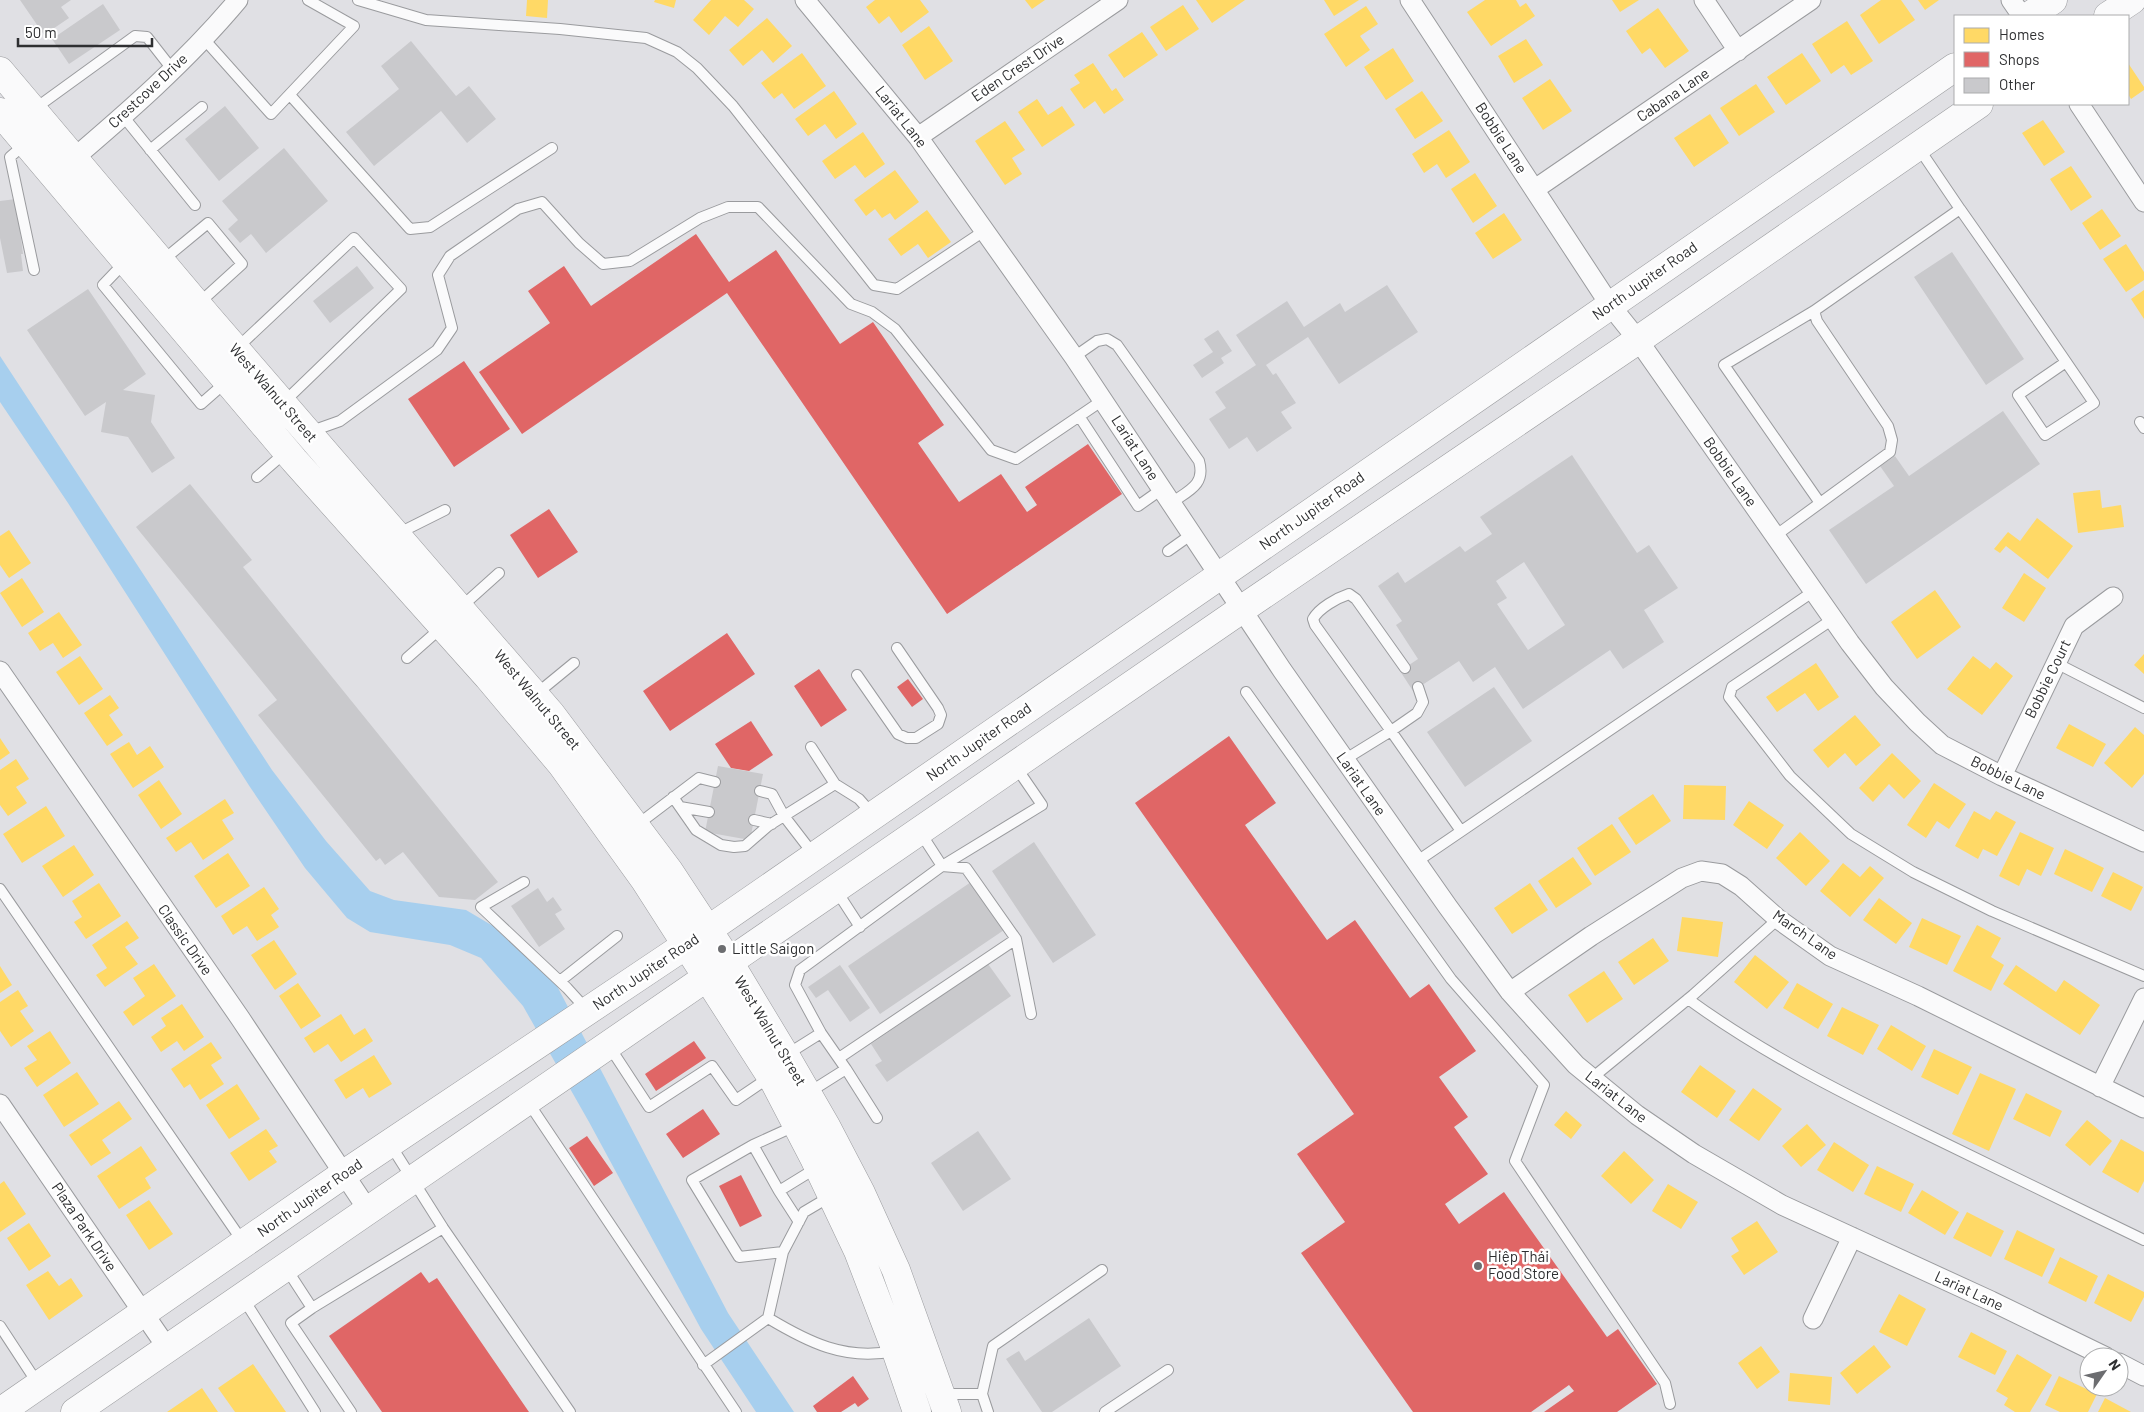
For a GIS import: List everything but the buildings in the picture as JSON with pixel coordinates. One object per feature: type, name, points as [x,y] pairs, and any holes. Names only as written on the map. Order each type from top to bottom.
[{"type":"main road","points":[[2030,15],[2053,0]]},
{"type":"main road","points":[[2110,15],[2132,0]]},
{"type":"main road","name":"North Jupiter Road","points":[[0,1412],[344,1174],[697,937],[1954,68]]},
{"type":"main road","name":"West Walnut Street","points":[[0,71],[282,404],[297,442],[370,544],[396,547],[430,588],[446,602],[451,617],[532,692],[669,871],[697,937],[778,1066],[797,1125],[856,1247],[896,1350],[917,1412]]},
{"type":"main road","points":[[75,1412],[1978,105]]},
{"type":"main road","name":"West Walnut Street","points":[[0,112],[228,381],[297,442],[396,535],[451,617],[562,765],[644,879],[697,937]]},
{"type":"main road","points":[[993,732],[1015,765]]},
{"type":"main road","name":"West Walnut Street","points":[[778,1066],[807,1093],[861,1193],[896,1270],[944,1403]]},
{"type":"main road","points":[[856,1247],[878,1267],[891,1303],[900,1317],[912,1330],[918,1330]]},
{"type":"main road","points":[[896,1350],[904,1349],[912,1353],[919,1361],[944,1403]]},
{"type":"street","name":"Crestcove Drive","points":[[53,176],[123,116],[204,39],[238,0]]},
{"type":"street","name":"Lariat Lane","points":[[805,0],[918,137],[1074,357],[1219,576],[1416,862],[1510,992],[1576,1065],[1637,1115],[1694,1154],[1782,1205],[2085,1347]]},
{"type":"street","name":"Eden Crest Drive","points":[[918,137],[1118,0]]},
{"type":"street","name":"Bobbie Lane","points":[[1410,0],[1610,305],[1638,340],[1833,619],[1884,686],[1917,722],[1942,745],[2002,776],[2144,842]]},
{"type":"street","points":[[1704,0],[1738,51]]},
{"type":"street","name":"Cabana Lane","points":[[1535,189],[1811,0]]},
{"type":"street","points":[[2011,0],[2021,15]]},
{"type":"street","points":[[2080,105],[2144,202]]},
{"type":"street","name":"Bobbie Court","points":[[2002,776],[2074,626],[2113,597]]},
{"type":"street","name":"Classic Drive","points":[[0,671],[240,1018],[368,1210]]},
{"type":"street","name":"March Lane","points":[[1510,992],[1591,936],[1682,878],[1701,871],[1722,874],[1735,882],[1778,919],[1830,956],[1918,996],[2144,1108]]},
{"type":"street","points":[[2100,1087],[2144,998]]},
{"type":"street","name":"Plaza Park Drive","points":[[0,1104],[168,1349]]},
{"type":"street","points":[[1813,1319],[1852,1237]]},
{"type":"street","points":[[2129,1369],[2144,1376]]},
{"type":"lane","points":[[204,39],[271,114],[354,26],[308,0]]},
{"type":"lane","points":[[358,0],[426,20],[560,29],[646,38],[677,52],[697,68],[733,106],[874,285],[897,288],[984,230]]},
{"type":"lane","points":[[33,110],[135,36],[147,37],[172,69]]},
{"type":"lane","points":[[290,95],[410,229],[430,227],[552,148]]},
{"type":"lane","points":[[150,150],[202,107]]},
{"type":"lane","points":[[123,116],[195,205]]},
{"type":"lane","points":[[26,144],[10,157],[34,270]]},
{"type":"lane","points":[[1917,146],[1960,208],[2066,362],[2094,403],[2045,435],[2018,395],[2066,362]]},
{"type":"lane","points":[[257,477],[297,442],[340,421],[437,350],[452,328],[438,276],[450,256],[518,209],[542,202],[579,242],[603,264],[630,261],[700,218],[728,207],[758,207],[851,304],[872,312],[895,329],[992,450],[1016,459],[1103,400]]},
{"type":"lane","points":[[1820,503],[1724,365],[1814,311],[1960,208]]},
{"type":"lane","points":[[125,261],[161,262],[208,223],[242,264],[197,304]]},
{"type":"lane","points":[[236,349],[354,238],[401,289],[282,404]]},
{"type":"lane","points":[[1776,536],[1890,452],[1892,440],[1888,426],[1817,321],[1814,311]]},
{"type":"lane","points":[[1074,357],[1096,341],[1107,339],[1117,345],[1199,462],[1202,472],[1199,482],[1138,506],[1079,416]]},
{"type":"lane","points":[[396,535],[445,510]]},
{"type":"lane","points":[[1168,551],[1192,534]]},
{"type":"lane","points":[[407,658],[498,573]]},
{"type":"lane","points":[[1416,862],[1814,591]]},
{"type":"lane","points":[[1405,668],[1356,599],[1349,594],[1342,596],[1316,613],[1313,619],[1314,625],[1461,831]]},
{"type":"lane","points":[[1833,619],[1732,687],[1729,697],[1790,776],[1850,834],[1913,872],[1992,911],[2144,976]]},
{"type":"lane","points":[[857,675],[898,734],[907,738],[916,738],[938,724],[940,715],[938,708],[897,648]]},
{"type":"lane","points":[[532,692],[574,663]]},
{"type":"lane","points":[[2056,663],[2144,708]]},
{"type":"lane","points":[[1344,760],[1417,713],[1423,702],[1418,687]]},
{"type":"lane","points":[[1246,692],[1451,979],[1544,1084],[1515,1161],[1666,1383],[1670,1404]]},
{"type":"lane","points":[[810,747],[835,784],[859,799],[873,815]]},
{"type":"lane","points":[[877,1118],[821,1033],[796,984],[800,970],[942,866],[1042,805],[1015,765]]},
{"type":"lane","points":[[636,826],[699,778],[715,782]]},
{"type":"lane","points":[[673,798],[696,830],[720,845],[745,846],[772,824],[835,784]]},
{"type":"lane","points":[[760,791],[772,794],[784,816],[814,856]]},
{"type":"lane","points":[[680,807],[709,812]]},
{"type":"lane","points":[[754,820],[772,824]]},
{"type":"lane","points":[[920,831],[942,866]]},
{"type":"lane","points":[[942,866],[966,868],[1016,939],[1031,1014]]},
{"type":"lane","points":[[524,882],[481,907],[560,981],[585,1013]]},
{"type":"lane","points":[[0,889],[244,1243]]},
{"type":"lane","points":[[836,889],[860,927]]},
{"type":"lane","points":[[1592,1078],[1688,999],[1778,919]]},
{"type":"lane","points":[[560,981],[616,936]]},
{"type":"lane","points":[[839,1058],[1016,939]]},
{"type":"lane","points":[[1688,999],[1726,1027],[1774,1056],[1880,1111],[2144,1240]]},
{"type":"lane","points":[[604,1048],[649,1107],[712,1066],[736,1100],[821,1033]]},
{"type":"lane","points":[[807,1093],[846,1069]]},
{"type":"lane","points":[[530,1099],[707,1362],[736,1412]]},
{"type":"lane","points":[[783,1252],[739,1257],[692,1180],[753,1145],[797,1125]]},
{"type":"lane","points":[[390,1143],[443,1228],[522,1346],[570,1412]]},
{"type":"lane","points":[[753,1145],[799,1222]]},
{"type":"lane","points":[[779,1191],[818,1167]]},
{"type":"lane","points":[[707,1362],[768,1318],[783,1252],[804,1212],[832,1195]]},
{"type":"lane","points":[[350,1412],[291,1323],[312,1308],[443,1228]]},
{"type":"lane","points":[[285,1268],[312,1308]]},
{"type":"lane","points":[[988,1412],[982,1394],[993,1346],[1102,1270]]},
{"type":"lane","points":[[242,1298],[315,1412]]},
{"type":"lane","points":[[768,1318],[807,1341],[840,1351],[883,1353],[896,1350]]},
{"type":"lane","points":[[0,1326],[38,1385]]},
{"type":"lane","points":[[1105,1412],[1122,1408],[1168,1370]]},
{"type":"lane","points":[[944,1403],[982,1394]]},
{"type":"water","points":[[0,356],[272,770],[326,841],[370,891],[394,900],[466,910],[493,926],[557,986],[728,1313],[794,1412],[756,1412],[701,1329],[589,1122],[523,1006],[481,958],[450,945],[370,932],[347,918],[305,868],[250,787],[68,503],[0,402]]},
{"type":"place","name":"Little Saigon","points":[[722,949]]},
{"type":"place","name":"Hiệp Thái Food Store","points":[[1478,1266]]}]
